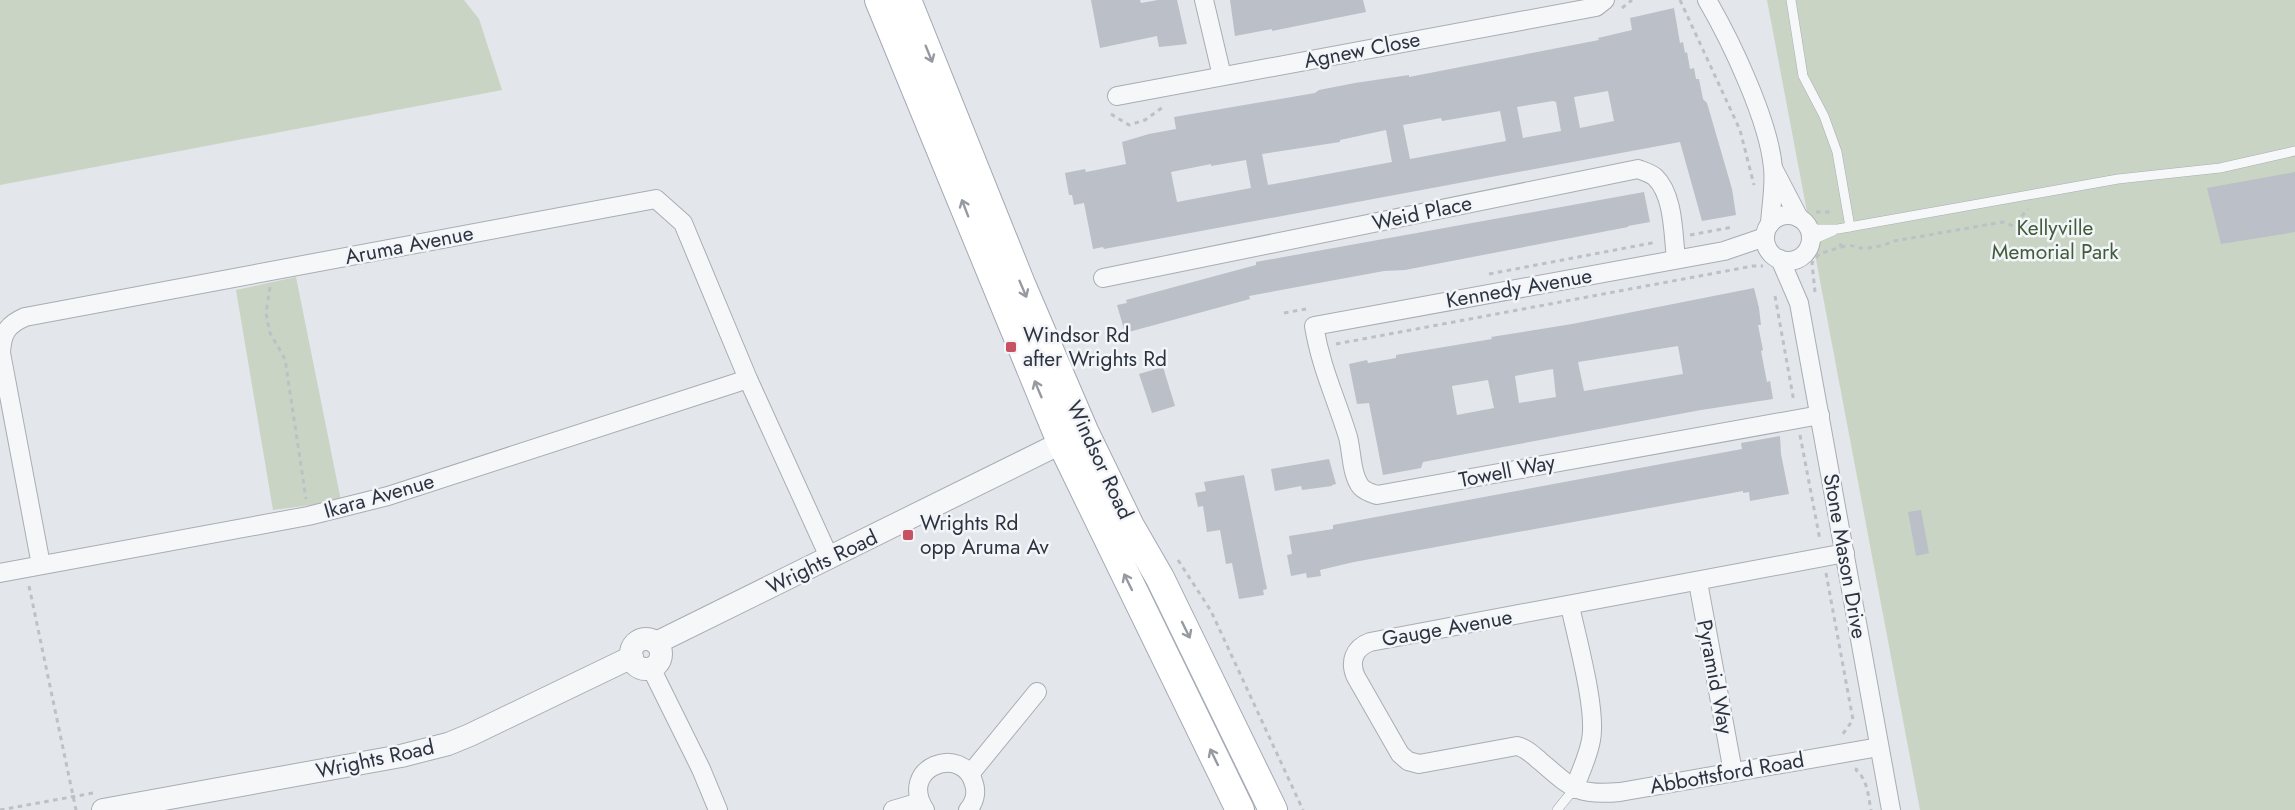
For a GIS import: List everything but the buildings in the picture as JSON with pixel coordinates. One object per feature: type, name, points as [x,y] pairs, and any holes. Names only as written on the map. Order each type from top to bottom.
[{"type":"main road","name":"Windsor Road","points":[[879,0],[1240,810]]},
{"type":"main road","name":"Windsor Road","points":[[907,0],[1020,284],[1073,437],[1160,578],[1273,810]]},
{"type":"street","points":[[1204,0],[1221,76]]},
{"type":"street","name":"Agnew Close","points":[[1117,96],[1596,7],[1605,0]]},
{"type":"street","name":"Stone Mason Drive","points":[[1707,0],[1757,106],[1773,168],[1805,236],[1798,303]]},
{"type":"street","name":"Stone Mason Drive","points":[[1773,168],[1770,248],[1798,303],[1891,810]]},
{"type":"street","name":"Weid Place","points":[[1103,278],[1638,169],[1653,176],[1663,187],[1669,205],[1676,259]]},
{"type":"street","name":"Aruma Avenue","points":[[33,566],[1,353],[2,339],[13,322],[25,317],[656,199],[683,223],[748,379],[830,558]]},
{"type":"street","points":[[1783,215],[1805,236],[1788,261],[1770,248],[1783,215]]},
{"type":"street","name":"Kennedy Avenue","points":[[1314,326],[1725,250],[1770,248]]},
{"type":"street","name":"Towell Way","points":[[1314,326],[1318,352],[1349,440],[1357,479],[1369,493],[1377,495],[1820,415]]},
{"type":"street","name":"Ikara Avenue","points":[[0,573],[308,516],[388,496],[748,379]]},
{"type":"street","name":"Wrights Road","points":[[99,801],[401,756],[448,744],[628,647],[632,649],[637,643],[649,640],[651,635],[830,558],[1073,437]]},
{"type":"street","name":"Gauge Avenue","points":[[1574,789],[1527,750],[1517,746],[1425,763],[1408,761],[1400,754],[1356,677],[1353,667],[1358,649],[1370,642],[1845,553]]},
{"type":"street","name":"Pyramid Way","points":[[1698,582],[1733,772]]},
{"type":"street","points":[[1570,606],[1590,707],[1592,729],[1589,748],[1574,789]]},
{"type":"street","points":[[628,647],[639,667],[651,668],[658,663],[661,655],[651,635]]},
{"type":"street","points":[[651,668],[701,769],[718,810]]},
{"type":"street","points":[[970,774],[1037,692]]},
{"type":"street","name":"Abbottsford Road","points":[[1574,789],[1590,793],[1620,792],[1879,747]]},
{"type":"street","points":[[893,810],[922,806],[919,784],[928,768],[937,764],[955,764],[970,774],[975,791],[974,799],[968,810]]},
{"type":"lane","points":[[1791,0],[1803,76],[1824,116],[1837,152],[1850,227]]},
{"type":"lane","points":[[1805,236],[2118,179],[2220,168],[2295,151]]},
{"type":"lane","points":[[1557,810],[1574,789]]},
{"type":"path","points":[[1680,0],[1740,130],[1754,186]]},
{"type":"path","points":[[1841,247],[1851,244],[1862,249],[1878,247],[2003,222],[2013,226],[2031,206]]},
{"type":"path","points":[[1479,276],[1742,226]]},
{"type":"path","points":[[1318,352],[1338,344],[1753,266],[1770,248]]},
{"type":"path","points":[[273,271],[266,313],[270,333],[285,359],[308,516]]},
{"type":"path","points":[[1774,289],[1853,720],[1841,736]]},
{"type":"path","points":[[1284,313],[1307,309]]},
{"type":"path","points":[[1176,558],[1211,610],[1303,810]]},
{"type":"path","points":[[33,566],[76,810]]},
{"type":"path","points":[[628,647],[651,635]]},
{"type":"path","points":[[1848,728],[1852,731]]},
{"type":"path","points":[[1858,766],[1856,770],[1866,783],[1871,810]]},
{"type":"path","points":[[0,810],[73,796],[99,801]]},
{"type":"green space","points":[[0,0],[464,0],[479,19],[502,90],[0,185]]},
{"type":"green space","name":"Kellyville Memorial Park","points":[[1767,0],[2295,0],[2295,810],[1920,810]]},
{"type":"green space","points":[[296,277],[341,501],[273,510],[236,290]]},
{"type":"place","name":"Windsor Rd after Wrights Rd","points":[[1011,347]]},
{"type":"place","name":"Wrights Rd opp Aruma Av","points":[[908,535]]}]
